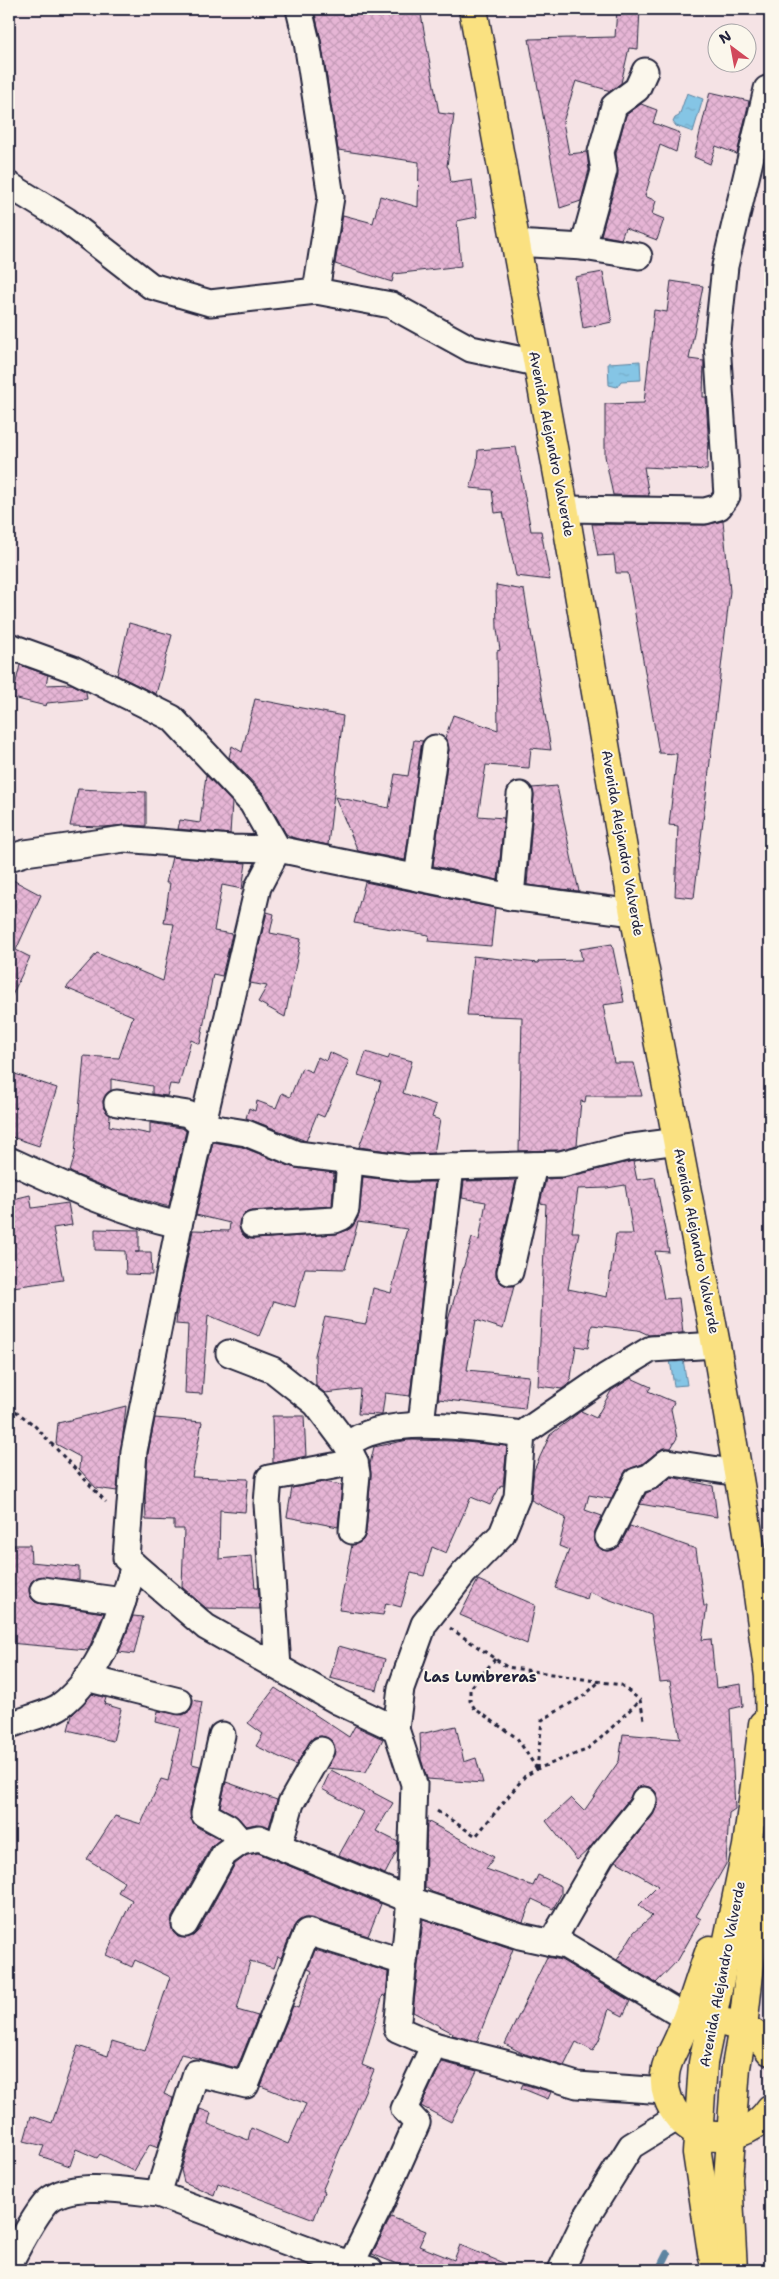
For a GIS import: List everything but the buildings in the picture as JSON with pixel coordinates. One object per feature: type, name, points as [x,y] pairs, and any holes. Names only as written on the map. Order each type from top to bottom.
[{"type":"main road","name":"Avenida Alejandro Valverde","points":[[474,9],[634,913],[716,1344],[738,1473],[769,1677],[770,1746]]},
{"type":"main road","name":"Avenida Alejandro Valverde","points":[[717,2270],[712,2253],[697,2153],[688,2124],[703,2062],[698,2021],[747,1846],[769,1677]]},
{"type":"main road","name":"Avenida Alejandro Valverde","points":[[733,2270],[728,2179],[736,2067],[743,2027],[769,1812],[770,1786]]},
{"type":"main road","points":[[770,2051],[763,2040],[743,2027],[727,2023],[698,2021],[691,2031],[676,2045],[668,2059],[665,2075],[665,2091],[670,2104],[688,2124],[714,2136],[732,2136],[745,2132],[757,2124],[770,2109]]},
{"type":"street","points":[[299,9],[307,42],[331,197],[316,291]]},
{"type":"street","points":[[583,247],[604,171],[601,152],[614,106],[637,89],[645,71]]},
{"type":"street","points":[[564,509],[705,511],[719,507],[727,496],[717,342],[725,266],[767,89]]},
{"type":"street","points":[[9,185],[66,220],[151,286],[210,303],[316,291],[392,305],[471,349],[536,363]]},
{"type":"street","points":[[515,243],[583,247],[639,256]]},
{"type":"street","points":[[9,646],[73,669],[172,718],[252,803],[278,849]]},
{"type":"street","points":[[417,878],[435,748]]},
{"type":"street","points":[[511,897],[520,795]]},
{"type":"street","points":[[9,858],[24,853],[124,839],[230,848],[278,849],[511,897],[634,913]]},
{"type":"street","points":[[278,849],[258,886],[179,1225],[134,1451],[126,1558],[206,1627],[339,1702],[396,1729]]},
{"type":"street","points":[[118,1102],[188,1114],[203,1126],[246,1133],[297,1154],[409,1168],[561,1164],[625,1148],[678,1141]]},
{"type":"street","points":[[9,1160],[138,1214],[179,1225]]},
{"type":"street","points":[[253,1225],[335,1220],[342,1217],[346,1209],[350,1160]]},
{"type":"street","points":[[510,1272],[534,1165]]},
{"type":"street","points":[[421,1424],[451,1167]]},
{"type":"street","points":[[351,1453],[358,1436],[421,1424],[473,1427],[522,1434],[605,1377],[651,1349],[716,1344]]},
{"type":"street","points":[[229,1352],[273,1370],[316,1404],[351,1453],[357,1474],[352,1531]]},
{"type":"street","points":[[522,1434],[517,1497],[502,1534],[464,1573],[424,1624],[401,1688],[396,1729],[414,1784],[414,1796],[410,1900],[398,2029],[434,2045],[505,2063],[577,2085],[665,2091]]},
{"type":"street","points":[[278,1667],[267,1504],[269,1478],[351,1453]]},
{"type":"street","points":[[608,1537],[636,1481],[649,1477],[667,1462],[738,1473]]},
{"type":"street","points":[[9,1723],[13,1724],[59,1706],[86,1678],[114,1632],[134,1565]]},
{"type":"street","points":[[43,1590],[123,1601]]},
{"type":"street","points":[[86,1678],[179,1701]]},
{"type":"street","points":[[222,1735],[204,1814],[228,1827],[241,1842]]},
{"type":"street","points":[[279,1845],[292,1802],[320,1750]]},
{"type":"street","points":[[551,1943],[602,1855],[642,1806],[644,1800]]},
{"type":"street","points":[[185,1924],[224,1854],[241,1842],[259,1838],[410,1900],[520,1936],[566,1946],[698,2021]]},
{"type":"street","points":[[158,2194],[196,2073],[246,2085],[307,1932],[404,1962]]},
{"type":"street","points":[[9,2264],[46,2202],[71,2190],[94,2188],[158,2194],[356,2268],[380,2206],[417,2123],[404,2108],[434,2045]]},
{"type":"street","points":[[561,2270],[586,2218],[630,2146],[688,2124]]},
{"type":"path","points":[[9,1406],[34,1425],[98,1494],[129,1521]]},
{"type":"path","points":[[431,1615],[507,1667],[621,1685],[640,1700],[644,1719]]},
{"type":"path","points":[[495,1659],[470,1689],[470,1701],[475,1709],[517,1738],[537,1769]]},
{"type":"path","points":[[537,1769],[542,1720],[586,1695],[599,1682]]},
{"type":"path","points":[[414,1796],[476,1836],[525,1776],[537,1769],[586,1750],[602,1738],[640,1700]]},
{"type":"path","points":[[770,2194],[770,2201]]},
{"type":"water","points":[[687,93],[703,99],[693,132],[676,126],[673,122],[679,116]]},
{"type":"water","points":[[640,361],[641,380],[621,381],[617,387],[609,385],[608,363]]},
{"type":"water","points":[[683,1359],[687,1385],[674,1386],[670,1360]]},
{"type":"waterway","points":[[659,2270],[667,2254]]},
{"type":"district","name":"Las Lumbreras","points":[[480,1677]]}]
